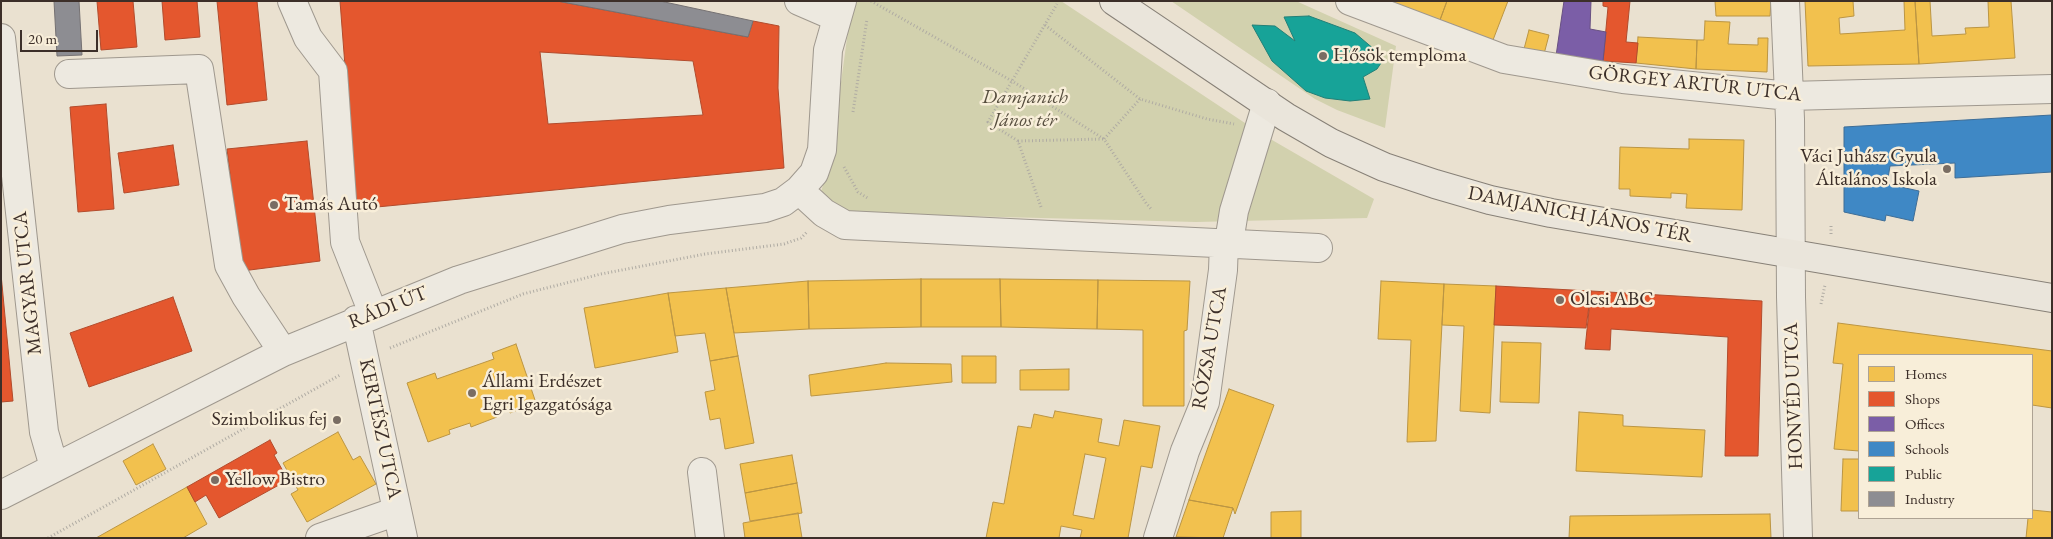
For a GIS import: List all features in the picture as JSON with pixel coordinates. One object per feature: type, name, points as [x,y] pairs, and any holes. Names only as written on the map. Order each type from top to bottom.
[{"type":"main road","name":"DAMJANICH JÁNOS TÉR","points":[[1114,1],[1286,117],[1331,143],[1384,166],[1490,200],[1792,255],[2052,298]]},
{"type":"street","name":"KERTÉSZ UTCA","points":[[292,1],[308,38],[333,71],[345,242],[365,317],[366,361],[403,538]]},
{"type":"street","points":[[799,1],[839,9],[828,50],[822,150],[814,173],[800,190],[824,213],[845,225],[1226,242],[1318,248]]},
{"type":"street","name":"GÖRGEY ARTÚR UTCA","points":[[1350,1],[1504,59],[1622,79],[1789,96],[2052,89]]},
{"type":"street","name":"HONVÉD UTCA","points":[[1785,1],[1789,96],[1791,297],[1798,538]]},
{"type":"street","name":"MAGYAR UTCA","points":[[1,38],[5,112],[44,432],[54,468]]},
{"type":"street","points":[[69,74],[199,69],[229,265],[246,296],[283,352]]},
{"type":"street","points":[[1226,242],[1267,103]]},
{"type":"street","name":"RÁDI ÚT","points":[[1,495],[283,352],[459,280],[622,229],[765,208],[783,202],[800,190]]},
{"type":"street","name":"RÓZSA UTCA","points":[[1158,538],[1185,451],[1205,402],[1226,242]]},
{"type":"street","points":[[702,472],[710,538]]},
{"type":"street","points":[[320,538],[397,511]]},
{"type":"path","points":[[853,115],[870,1],[1012,81],[1104,139],[1152,210]]},
{"type":"path","points":[[1057,4],[988,122],[1018,141],[1104,139],[1140,99]]},
{"type":"path","points":[[1045,25],[1140,99],[1207,119],[1239,124]]},
{"type":"path","points":[[1018,141],[1041,207]]},
{"type":"path","points":[[846,160],[844,168],[851,182],[858,192],[874,203]]},
{"type":"path","points":[[48,538],[391,347],[523,294],[601,274],[696,256],[784,244],[801,238],[824,213]]},
{"type":"green space","name":"Damjanich János tér","points":[[857,1],[1061,1],[1260,133],[1374,199],[1367,218],[1196,222],[848,213],[819,198],[830,163],[851,9]]},
{"type":"green space","points":[[1171,1],[1296,1],[1396,46],[1385,128],[1337,110],[1315,99]]},
{"type":"building: Homes","points":[[1388,1],[1447,1],[1440,20]]},
{"type":"building: Homes","points":[[1447,1],[1508,1],[1493,40],[1440,20]]},
{"type":"building: Homes","points":[[1715,1],[1771,1],[1770,16],[1716,16]]},
{"type":"building: Homes","points":[[1805,1],[1853,1],[1854,16],[1839,18],[1840,34],[1905,30],[1904,1],[1915,1],[1919,64],[1808,66]]},
{"type":"building: Homes","points":[[1915,1],[1930,1],[1932,36],[1966,34],[1965,28],[1989,27],[1988,1],[2011,1],[2015,58],[1919,64]]},
{"type":"building: Homes","points":[[1705,21],[1730,22],[1728,44],[1758,45],[1758,38],[1768,38],[1767,72],[1696,69],[1697,40],[1704,40]]},
{"type":"building: Homes","points":[[1529,30],[1549,35],[1544,54],[1524,49]]},
{"type":"building: Homes","points":[[1638,37],[1697,40],[1696,69],[1636,63]]},
{"type":"building: Homes","points":[[1689,139],[1744,140],[1742,210],[1686,208],[1687,194],[1671,193],[1671,198],[1630,196],[1630,189],[1619,189],[1620,147],[1689,149]]},
{"type":"building: Homes","points":[[921,279],[921,327],[809,329],[808,281]]},
{"type":"building: Homes","points":[[921,279],[1000,279],[1001,327],[921,327]]},
{"type":"building: Homes","points":[[1000,279],[1098,280],[1097,329],[1001,327]]},
{"type":"building: Homes","points":[[1098,280],[1190,281],[1187,330],[1184,331],[1184,406],[1143,406],[1143,330],[1097,329]]},
{"type":"building: Homes","points":[[808,281],[809,329],[734,333],[726,288]]},
{"type":"building: Homes","points":[[1381,281],[1444,284],[1436,441],[1407,442],[1411,340],[1378,339]]},
{"type":"building: Homes","points":[[1444,284],[1496,286],[1490,413],[1460,411],[1464,326],[1442,325]]},
{"type":"building: Homes","points":[[726,288],[738,356],[710,361],[705,333],[675,336],[668,293]]},
{"type":"building: Homes","points":[[668,293],[678,352],[595,368],[584,308]]},
{"type":"building: Homes","points":[[1838,323],[2052,351],[2052,408],[2033,405],[2033,354],[1858,354],[1858,451],[1834,449],[1843,364],[1833,363]]},
{"type":"building: Homes","points":[[1502,342],[1541,343],[1539,403],[1500,402]]},
{"type":"building: Homes","name":"Állami Erdészet Egri Igazgatósága","points":[[516,344],[536,403],[510,413],[509,409],[496,413],[497,417],[471,427],[470,423],[449,430],[450,434],[428,442],[407,383],[435,373],[437,379],[494,359],[492,353]]},
{"type":"building: Homes","points":[[738,356],[754,443],[725,449],[720,418],[710,420],[705,392],[715,390],[710,361]]},
{"type":"building: Homes","points":[[962,356],[996,356],[996,383],[962,383]]},
{"type":"building: Homes","points":[[886,363],[951,364],[952,382],[811,396],[809,375]]},
{"type":"building: Homes","points":[[1069,369],[1069,390],[1020,390],[1020,370]]},
{"type":"building: Homes","points":[[1229,389],[1274,405],[1235,514],[1233,508],[1189,500]]},
{"type":"building: Homes","points":[[1055,411],[1102,419],[1098,442],[1119,446],[1124,420],[1160,426],[1152,468],[1141,466],[1128,538],[1080,538],[1082,530],[1061,526],[1059,538],[986,538],[993,502],[1004,504],[1018,426],[1031,428],[1034,414],[1053,418]],"holes":[[[1085,454],[1106,458],[1094,519],[1073,515]]]},
{"type":"building: Homes","points":[[1579,412],[1623,415],[1623,426],[1705,430],[1702,477],[1576,471]]},
{"type":"building: Homes","points":[[338,432],[353,460],[360,456],[376,484],[307,522],[291,494],[298,490],[283,463]]},
{"type":"building: Homes","points":[[153,444],[166,469],[136,485],[123,461]]},
{"type":"building: Homes","points":[[792,455],[797,483],[745,493],[740,464]]},
{"type":"building: Homes","points":[[1843,459],[1858,459],[1858,511],[1841,511]]},
{"type":"building: Homes","points":[[797,483],[802,513],[750,521],[745,493]]},
{"type":"building: Homes","points":[[187,487],[207,524],[183,538],[96,538]]},
{"type":"building: Homes","points":[[1189,500],[1233,508],[1223,538],[1176,537]]},
{"type":"building: Homes","points":[[2033,510],[2052,512],[2052,538],[2026,538],[2028,519],[2033,519]]},
{"type":"building: Homes","points":[[1301,511],[1301,538],[1271,538],[1271,512]]},
{"type":"building: Homes","points":[[798,513],[802,538],[745,538],[743,523]]},
{"type":"building: Homes","points":[[1770,514],[1771,538],[1569,538],[1570,516]]},
{"type":"building: Shops","points":[[97,1],[133,1],[137,47],[101,50]]},
{"type":"building: Shops","points":[[162,1],[197,1],[200,37],[165,40]]},
{"type":"building: Shops","points":[[217,1],[257,1],[267,100],[227,105]]},
{"type":"building: Shops","points":[[340,1],[557,1],[748,37],[753,21],[779,26],[778,88],[784,168],[356,209]],"holes":[[[540,52],[693,61],[703,115],[548,124]]]},
{"type":"building: Shops","points":[[1603,1],[1630,1],[1626,42],[1638,43],[1636,63],[1603,61],[1608,7],[1603,6]]},
{"type":"building: Shops","points":[[106,104],[114,209],[78,212],[70,107]]},
{"type":"building: Shops","name":"Tamás Autó","points":[[307,141],[320,261],[242,271],[227,149]]},
{"type":"building: Shops","points":[[173,145],[179,185],[124,193],[118,153]]},
{"type":"building: Shops","points":[[1,274],[13,401],[1,402]]},
{"type":"building: Shops","points":[[1496,286],[1591,291],[1586,328],[1494,325]]},
{"type":"building: Shops","points":[[1591,291],[1762,301],[1758,456],[1725,456],[1728,337],[1611,329],[1610,350],[1585,349]]},
{"type":"building: Shops","points":[[173,297],[192,351],[89,387],[70,333]]},
{"type":"building: Shops","points":[[270,440],[277,453],[274,455],[288,480],[219,518],[206,495],[195,502],[187,487]]},
{"type":"building: Offices","points":[[1564,1],[1591,1],[1590,29],[1606,32],[1603,61],[1556,56]]},
{"type":"building: Schools","points":[[2052,115],[2052,172],[1955,178],[1955,163],[1890,166],[1887,184],[1919,191],[1913,221],[1886,215],[1885,221],[1844,212],[1844,127]]},
{"type":"building: Public","name":"Hősök temploma","points":[[1309,16],[1355,33],[1375,50],[1381,63],[1377,69],[1363,77],[1370,99],[1350,101],[1325,98],[1306,91],[1272,61],[1252,25],[1275,26],[1295,41],[1284,17]]},
{"type":"building: Industry","points":[[54,1],[79,1],[82,55],[57,56]]},
{"type":"building: Industry","points":[[557,1],[660,1],[753,21],[748,37]]},
{"type":"place","name":"Hősök temploma","points":[[1323,56]]},
{"type":"place","name":"Váci Juhász Gyula Általános Iskola","points":[[1947,169]]},
{"type":"place","name":"Tamás Autó","points":[[274,205]]},
{"type":"place","name":"Olcsi ABC","points":[[1560,300]]},
{"type":"place","name":"Állami Erdészet Egri Igazgatósága","points":[[472,393]]},
{"type":"place","name":"Szimbolikus fej","points":[[337,420]]},
{"type":"place","name":"Yellow Bistro","points":[[215,480]]}]
